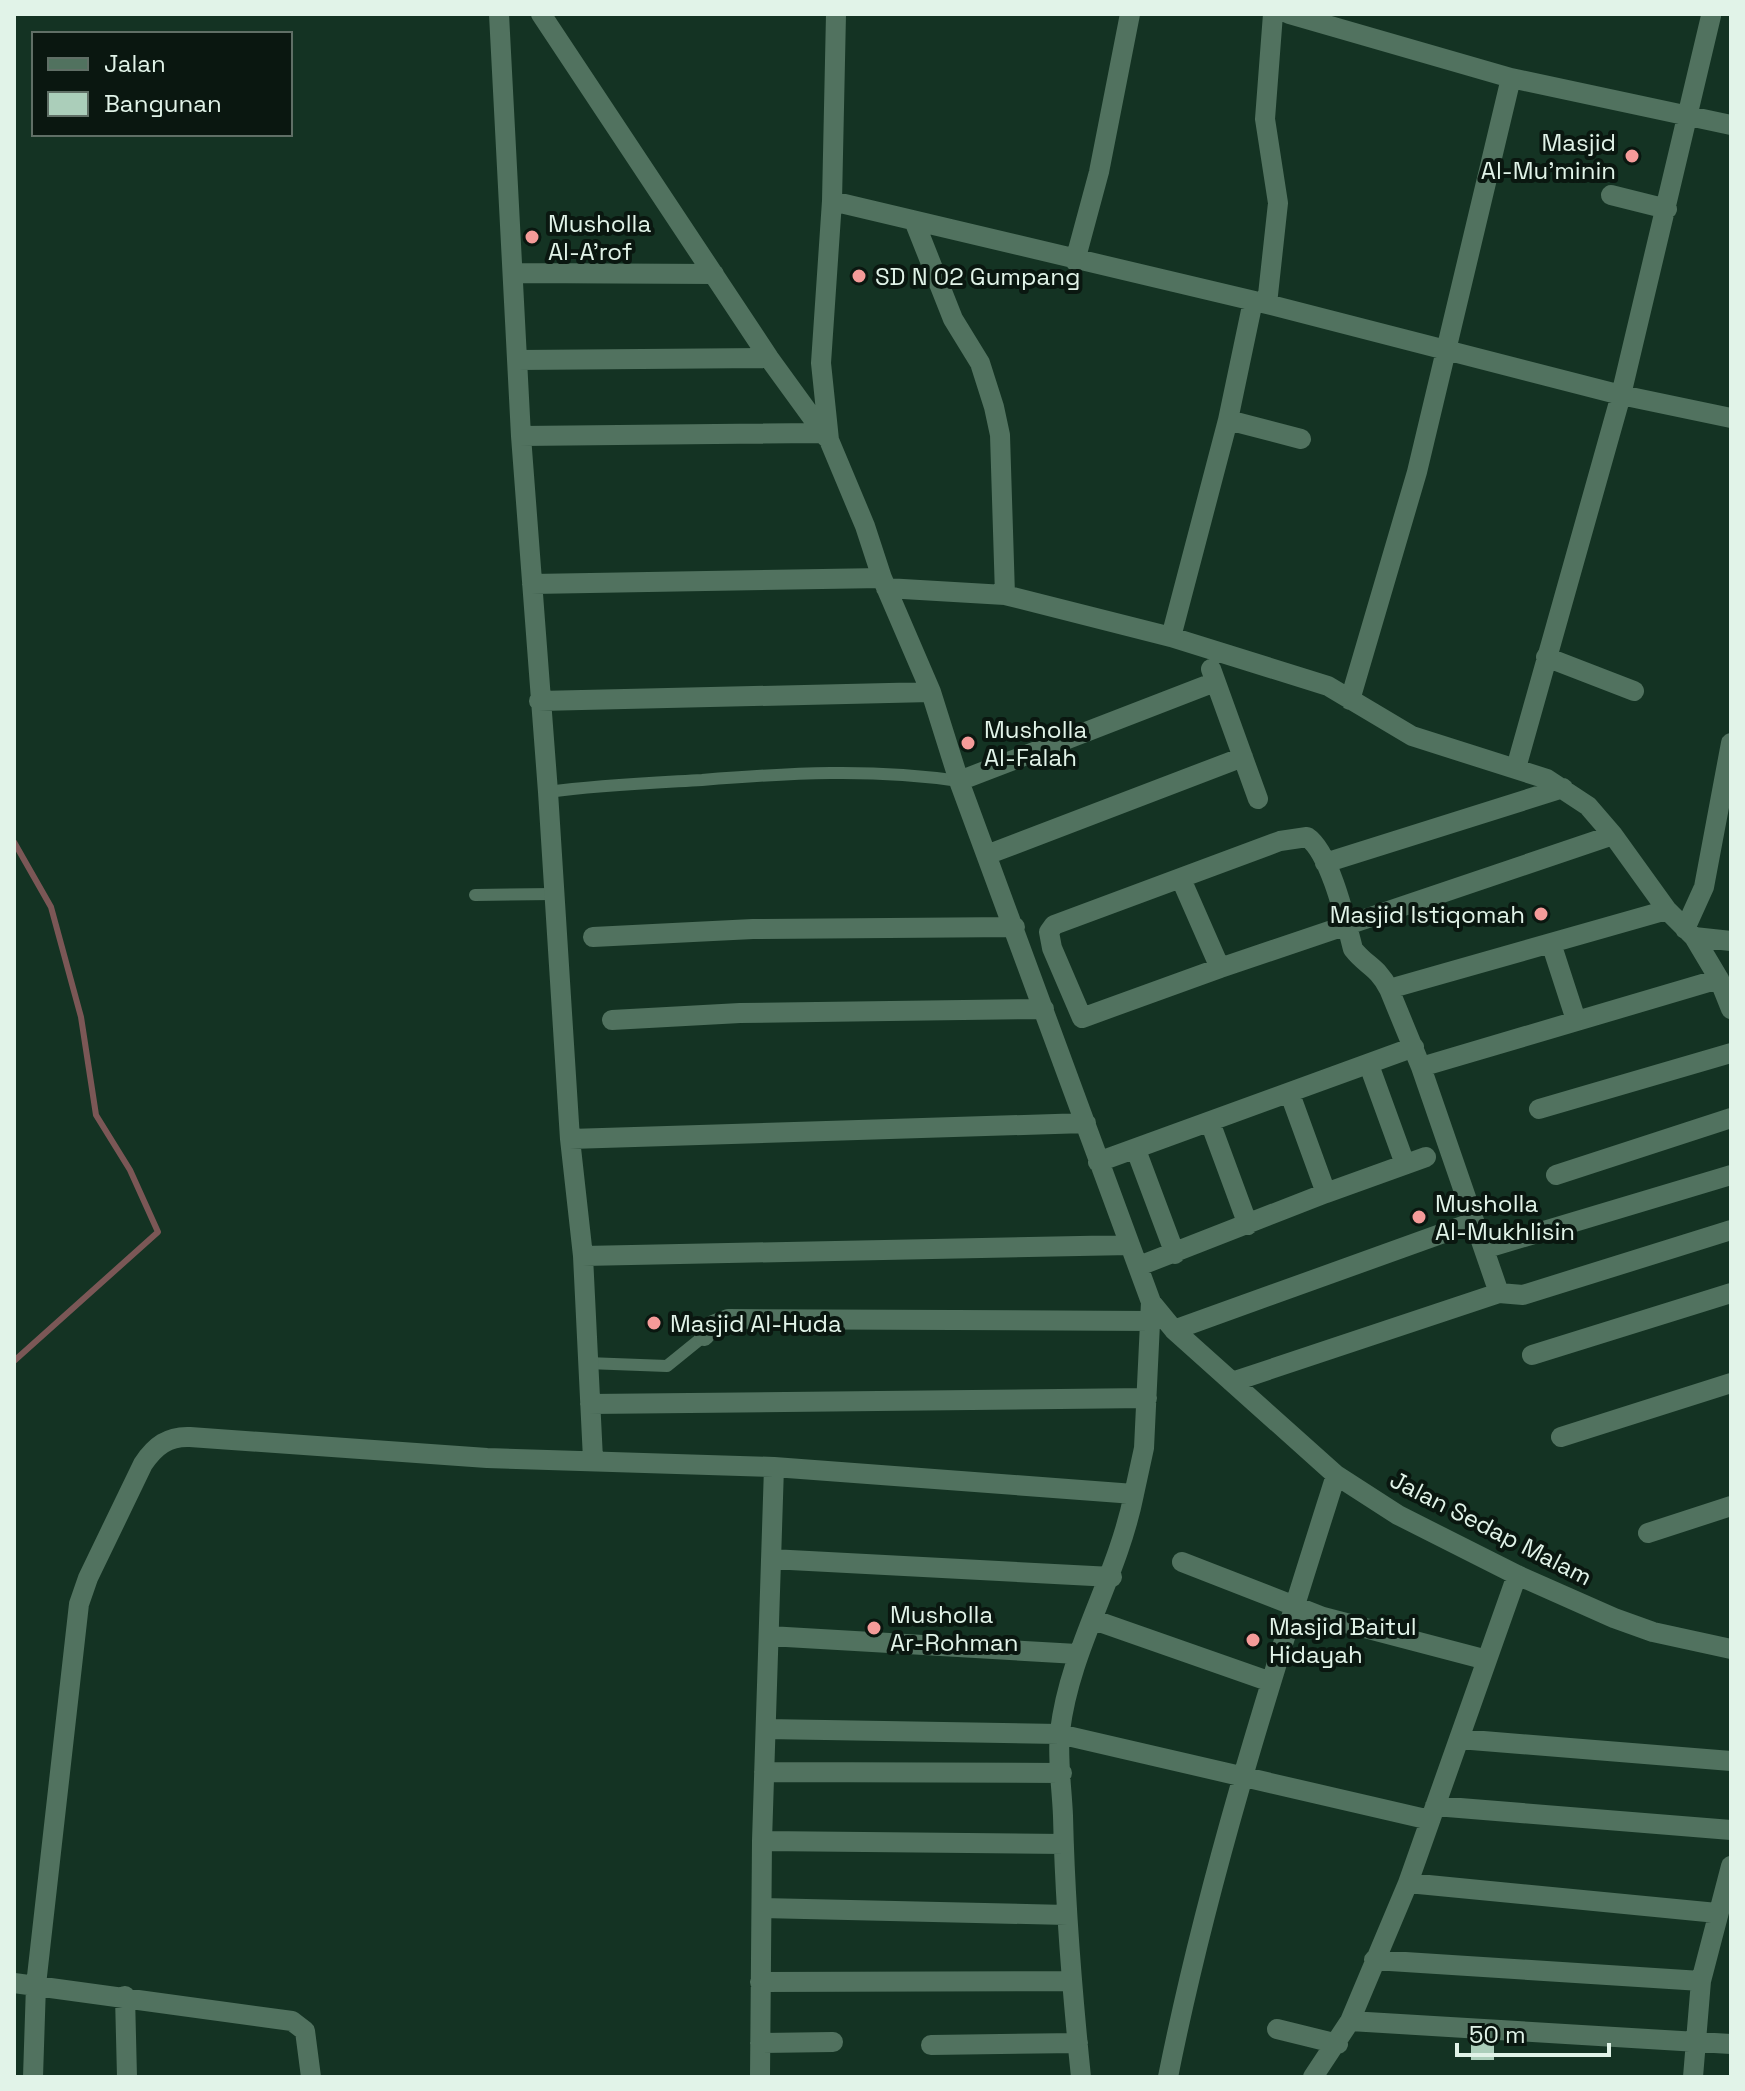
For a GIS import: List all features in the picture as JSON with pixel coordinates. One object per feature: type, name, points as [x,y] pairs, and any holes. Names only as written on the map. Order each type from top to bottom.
[{"type":"street","points":[[499,14],[515,273],[521,436],[570,1139],[583,1256],[593,1459]]},
{"type":"street","points":[[541,14],[769,358],[825,437],[865,526],[884,583],[931,692],[959,781],[989,854],[1098,1162],[1139,1266],[1151,1311],[1144,1448],[1125,1539],[1112,1577],[1077,1654],[1059,1734],[1071,1981],[1081,2077]]},
{"type":"street","points":[[825,437],[821,363],[832,201],[836,14]]},
{"type":"street","points":[[1075,261],[1099,172],[1130,14]]},
{"type":"street","points":[[1171,637],[1260,303],[1278,203],[1265,119],[1273,14]]},
{"type":"street","points":[[1289,14],[1511,78],[1731,125]]},
{"type":"street","points":[[1516,768],[1621,395],[1711,16]]},
{"type":"street","points":[[1350,700],[1417,472],[1511,78]]},
{"type":"street","points":[[1611,195],[1667,209]]},
{"type":"street","points":[[832,201],[1260,303],[1621,395],[1731,418]]},
{"type":"street","points":[[915,223],[953,319],[980,363],[994,407],[1000,435],[1005,595]]},
{"type":"street","points":[[515,273],[714,274]]},
{"type":"street","points":[[519,360],[769,358]]},
{"type":"street","points":[[1228,420],[1301,439]]},
{"type":"street","points":[[521,436],[825,437]]},
{"type":"street","points":[[532,584],[884,583],[1005,595],[1171,637],[1328,686],[1412,736],[1516,768],[1563,788],[1588,806],[1667,910],[1690,933],[1719,979],[1731,1009]]},
{"type":"street","points":[[1205,650],[1258,799]]},
{"type":"street","points":[[1546,657],[1634,691]]},
{"type":"street","points":[[959,781],[1215,682]]},
{"type":"street","points":[[539,701],[931,692]]},
{"type":"street","points":[[1690,933],[1704,887],[1731,743]]},
{"type":"street","points":[[989,854],[1243,757]]},
{"type":"street","points":[[1325,863],[1563,788]]},
{"type":"street","points":[[1499,1293],[1414,1047],[1389,989],[1374,966],[1360,959],[1353,949],[1346,923],[1316,842],[1297,836],[1054,925],[1049,932],[1078,1013],[1087,1018],[1346,923],[1613,835]]},
{"type":"street","points":[[1181,879],[1220,968]]},
{"type":"street","points":[[1389,989],[1667,910]]},
{"type":"street","points":[[593,937],[753,929],[1015,927]]},
{"type":"street","points":[[1690,933],[1731,941]]},
{"type":"street","points":[[1551,943],[1576,1020]]},
{"type":"street","points":[[612,1020],[1041,999],[1064,979]]},
{"type":"street","points":[[1421,1067],[1719,979]]},
{"type":"street","points":[[1098,1162],[1414,1047]]},
{"type":"street","points":[[1539,1109],[1731,1053]]},
{"type":"street","points":[[1369,1065],[1405,1164]]},
{"type":"street","points":[[1290,1094],[1326,1193]]},
{"type":"street","points":[[1556,1175],[1731,1118]]},
{"type":"street","points":[[1210,1122],[1248,1225]]},
{"type":"street","points":[[570,1139],[1086,1123]]},
{"type":"street","points":[[1136,1150],[1175,1254]]},
{"type":"street","points":[[1139,1266],[1426,1157]]},
{"type":"street","points":[[1484,1249],[1731,1175]]},
{"type":"street","points":[[1174,1330],[1474,1222]]},
{"type":"street","points":[[1232,1382],[1499,1293],[1523,1295],[1731,1230]]},
{"type":"street","points":[[583,1256],[1130,1245]]},
{"type":"street","points":[[1532,1355],[1731,1293]]},
{"type":"street","points":[[704,1336],[713,1325],[728,1319],[1151,1311]]},
{"type":"street","name":"Jalan Sedap Malam","points":[[1151,1311],[1336,1475],[1398,1515],[1517,1575],[1653,1632],[1731,1649]]},
{"type":"street","points":[[1561,1437],[1731,1383]]},
{"type":"street","points":[[590,1404],[1147,1398]]},
{"type":"street","points":[[33,2077],[36,1985],[79,1604],[88,1578],[152,1451],[176,1436],[487,1458],[774,1467],[1134,1494]]},
{"type":"street","points":[[760,2077],[762,1841],[774,1467]]},
{"type":"street","points":[[1168,2077],[1185,1992],[1241,1776],[1336,1475]]},
{"type":"street","points":[[1648,1533],[1731,1506]]},
{"type":"street","points":[[771,1559],[1112,1577]]},
{"type":"street","points":[[1182,1562],[1351,1626],[1487,1660]]},
{"type":"street","points":[[1313,2077],[1338,2044],[1350,2021],[1408,1883],[1517,1575]]},
{"type":"street","points":[[1094,1620],[1271,1682]]},
{"type":"street","points":[[769,1636],[1077,1654]]},
{"type":"street","points":[[766,1729],[1059,1734],[1241,1776],[1432,1813],[1731,1830]]},
{"type":"street","points":[[1459,1739],[1731,1761]]},
{"type":"street","points":[[764,1772],[1062,1773]]},
{"type":"street","points":[[762,1841],[1064,1844]]},
{"type":"street","points":[[1693,2077],[1701,1981],[1731,1866]]},
{"type":"street","points":[[1408,1883],[1717,1913]]},
{"type":"street","points":[[762,1908],[1067,1915]]},
{"type":"street","points":[[1374,1960],[1701,1981]]},
{"type":"street","points":[[760,1982],[1071,1981]]},
{"type":"street","points":[[14,1983],[292,2021],[305,2031],[311,2077]]},
{"type":"street","points":[[125,1996],[127,2077]]},
{"type":"street","points":[[1350,2021],[1731,2044]]},
{"type":"street","points":[[1277,2029],[1338,2044]]},
{"type":"street","points":[[760,2043],[833,2042]]},
{"type":"street","points":[[931,2045],[1078,2043]]},
{"type":"lane","points":[[548,792],[608,784],[820,771],[907,773],[959,781]]},
{"type":"lane","points":[[475,895],[554,894]]},
{"type":"lane","points":[[587,1363],[667,1366],[704,1336]]},
{"type":"building","points":[[1471,2041],[1494,2043],[1494,2060],[1471,2060]]},
{"type":"waterway","points":[[14,842],[51,907],[81,1017],[96,1115],[130,1170],[158,1232],[14,1361]]},
{"type":"place","name":"Masjid Al-Mu'minin","points":[[1632,156]]},
{"type":"place","name":"Musholla Al-A'rof","points":[[532,237]]},
{"type":"place","name":"SD N 02 Gumpang","points":[[859,276]]},
{"type":"place","name":"Musholla Al-Falah","points":[[968,743]]},
{"type":"place","name":"Masjid Istiqomah","points":[[1541,914]]},
{"type":"place","name":"Musholla Al-Mukhlisin","points":[[1419,1217]]},
{"type":"place","name":"Masjid Al-Huda","points":[[654,1323]]},
{"type":"place","name":"Musholla Ar-Rohman","points":[[874,1628]]},
{"type":"place","name":"Masjid Baitul Hidayah","points":[[1253,1640]]}]
